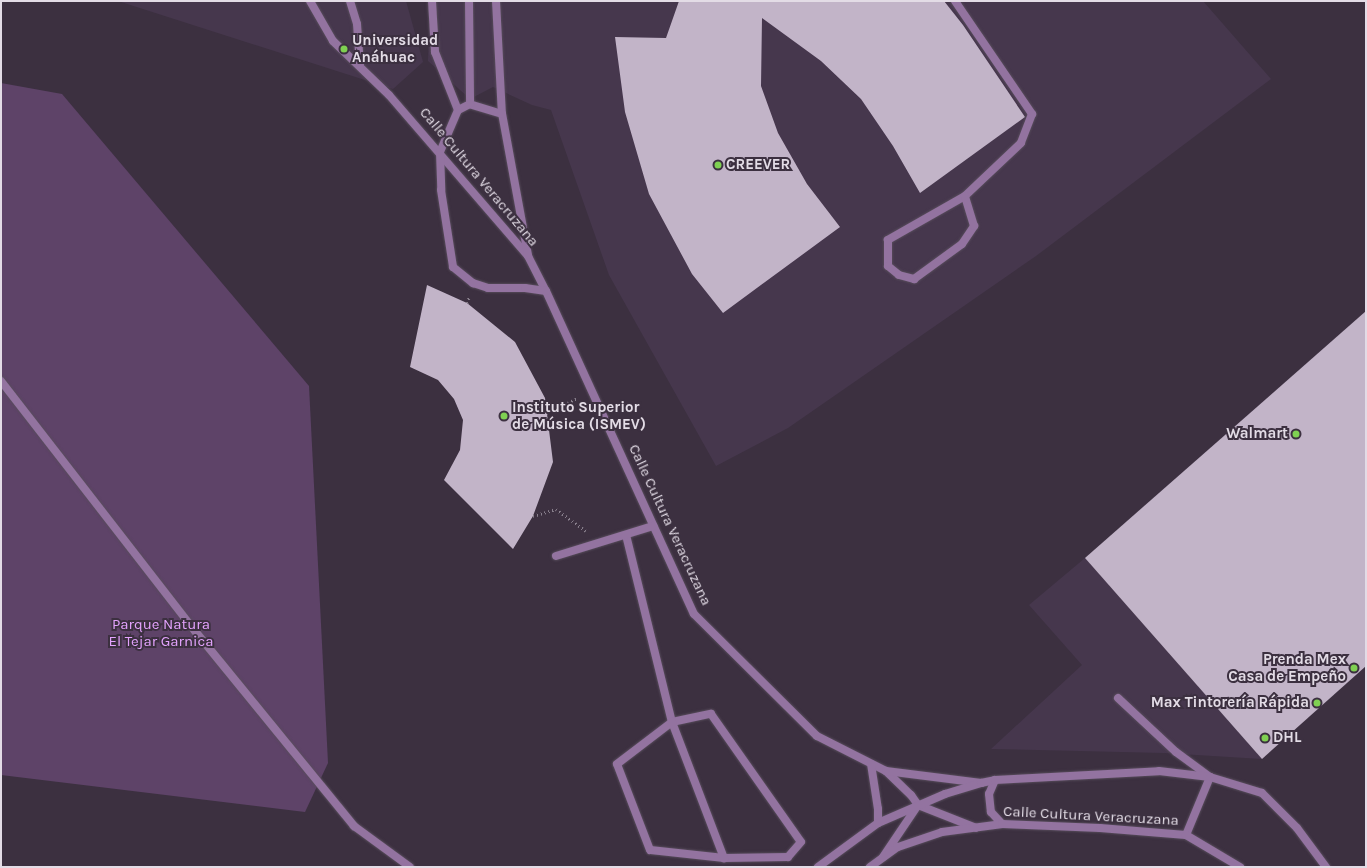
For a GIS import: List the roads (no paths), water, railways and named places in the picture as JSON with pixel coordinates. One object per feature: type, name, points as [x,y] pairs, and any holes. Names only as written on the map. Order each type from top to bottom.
[{"type":"street","name":"Calle Cultura Veracruzana","points":[[310,1],[333,41],[389,95],[440,152],[528,256],[546,291],[694,614],[817,736],[886,771]]},
{"type":"street","points":[[350,1],[357,24],[360,66]]},
{"type":"street","points":[[432,1],[435,52],[458,110]]},
{"type":"street","points":[[469,1],[470,104]]},
{"type":"street","points":[[496,1],[502,114],[528,256]]},
{"type":"street","points":[[955,1],[1032,114],[1021,143],[965,196],[888,240],[888,266],[899,275],[914,279],[962,244],[974,226],[965,196]]},
{"type":"street","points":[[502,114],[470,104],[458,110],[440,152],[441,190],[453,267],[473,283],[488,288],[524,288],[546,291]]},
{"type":"street","points":[[1,381],[195,631],[354,826],[410,867]]},
{"type":"street","points":[[556,556],[653,526]]},
{"type":"street","points":[[626,535],[672,722],[724,858]]},
{"type":"street","points":[[1118,698],[1176,752],[1210,778]]},
{"type":"street","points":[[711,714],[801,842],[788,857],[724,858],[650,850],[617,764],[672,722],[711,714]]},
{"type":"street","points":[[872,764],[878,809],[878,823]]},
{"type":"street","points":[[886,771],[981,783]]},
{"type":"street","points":[[886,771],[912,795],[918,805],[976,828]]},
{"type":"street","points":[[818,867],[878,823],[918,805],[981,783],[994,780],[1159,771],[1210,778],[1262,793],[1297,828],[1326,867]]},
{"type":"street","points":[[1186,835],[1210,778]]},
{"type":"street","points":[[994,780],[989,794],[991,812],[1002,824]]},
{"type":"street","points":[[882,858],[918,805]]},
{"type":"street","name":"Calle Cultura Veracruzana","points":[[870,867],[898,847],[942,832],[1002,824],[1100,828],[1186,835],[1240,867]]},
{"type":"place","name":"Universidad Anáhuac","points":[[344,49]]},
{"type":"place","name":"CREEVER","points":[[718,165]]},
{"type":"place","name":"Instituto Superior de Música (ISMEV)","points":[[504,416]]},
{"type":"place","name":"Walmart","points":[[1296,434]]},
{"type":"place","name":"Prenda Mex Casa de Empeño","points":[[1354,668]]},
{"type":"place","name":"Max Tintorería Rápida","points":[[1317,703]]},
{"type":"place","name":"DHL","points":[[1265,738]]},
{"type":"park label","name":"Parque Natura El Tejar Garnica","points":[[161,632]]}]
